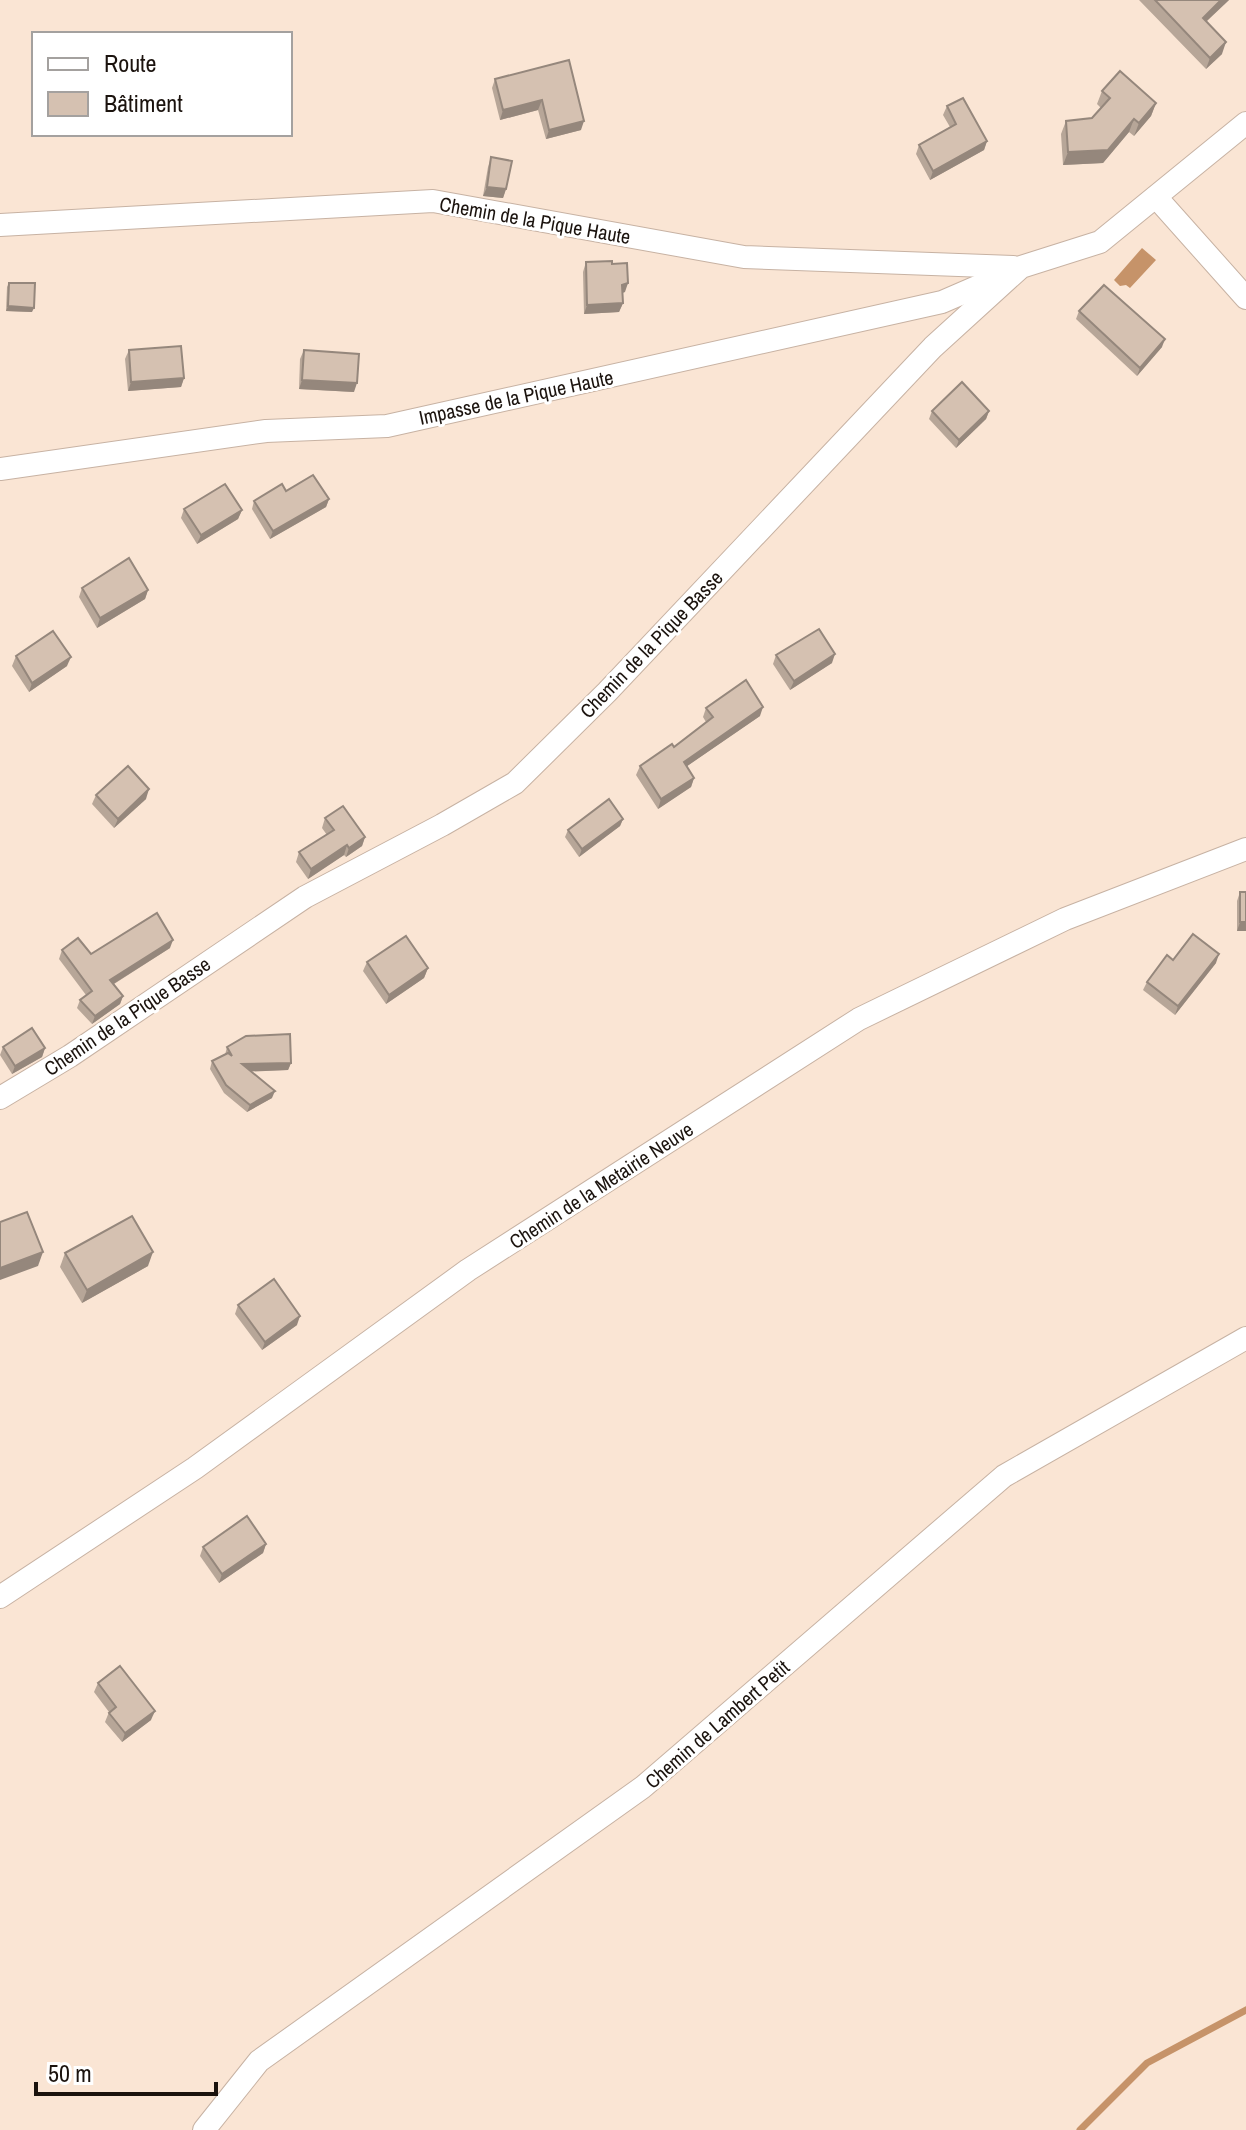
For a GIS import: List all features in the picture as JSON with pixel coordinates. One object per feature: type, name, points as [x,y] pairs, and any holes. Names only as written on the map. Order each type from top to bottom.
[{"type":"street","name":"Chemin de la Pique Basse","points":[[0,1098],[70,1056],[305,897],[515,783],[607,692],[933,347],[1021,267],[1100,242],[1246,123]]},
{"type":"street","points":[[1156,197],[1246,298]]},
{"type":"street","name":"Chemin de la Pique Haute","points":[[0,225],[433,201],[744,257],[899,265],[1021,267]]},
{"type":"street","name":"Impasse de la Pique Haute","points":[[0,469],[266,431],[387,426],[942,302],[1021,267]]},
{"type":"street","name":"Chemin de la Metairie Neuve","points":[[0,1597],[195,1468],[468,1270],[859,1019],[1065,919],[1246,849]]},
{"type":"street","name":"Chemin de Lambert Petit","points":[[204,2130],[259,2061],[643,1787],[1004,1476],[1246,1338]]},
{"type":"shaded area","points":[[1142,248],[1156,260],[1130,288],[1120,286],[1114,280]]},
{"type":"building","points":[[1155,0],[1221,0],[1203,18],[1226,42],[1210,58]]},
{"type":"building","points":[[569,60],[584,121],[549,130],[542,100],[503,110],[495,79]]},
{"type":"building","points":[[1120,71],[1156,103],[1139,123],[1134,119],[1108,150],[1068,152],[1066,121],[1092,118],[1110,98],[1102,91]]},
{"type":"building","points":[[963,98],[987,141],[933,171],[919,145],[956,124],[947,106]]},
{"type":"building","points":[[491,157],[512,161],[506,189],[487,187]]},
{"type":"building","points":[[612,261],[612,264],[627,263],[628,283],[622,285],[623,303],[587,305],[586,262]]},
{"type":"building","points":[[9,283],[35,283],[34,308],[8,306]]},
{"type":"building","points":[[1104,285],[1165,339],[1140,368],[1079,311]]},
{"type":"building","points":[[181,346],[184,378],[131,382],[129,350]]},
{"type":"building","points":[[304,350],[359,354],[357,383],[302,380]]},
{"type":"building","points":[[962,382],[989,411],[959,440],[932,411]]},
{"type":"building","points":[[313,475],[329,499],[273,531],[254,501],[282,484],[286,491]]},
{"type":"building","points":[[225,484],[242,510],[201,535],[184,509]]},
{"type":"building","points":[[129,558],[148,590],[100,618],[82,588]]},
{"type":"building","points":[[819,629],[835,654],[794,681],[776,655]]},
{"type":"building","points":[[53,631],[71,657],[32,683],[16,656]]},
{"type":"building","points":[[746,680],[763,707],[684,762],[694,778],[661,799],[640,766],[672,744],[674,747],[713,717],[706,708]]},
{"type":"building","points":[[128,766],[149,789],[118,819],[96,795]]},
{"type":"building","points":[[609,799],[623,819],[582,849],[568,830]]},
{"type":"building","points":[[343,806],[365,837],[311,869],[299,852],[334,830],[325,818]]},
{"type":"building","points":[[1240,892],[1246,892],[1246,922],[1240,922]]},
{"type":"building","points":[[157,913],[173,940],[110,980],[123,996],[95,1016],[80,1000],[92,991],[62,950],[78,938],[91,954]]},
{"type":"building","points":[[1193,934],[1219,954],[1178,1006],[1147,982],[1167,955],[1173,960]]},
{"type":"building","points":[[406,936],[428,968],[389,995],[367,962]]},
{"type":"building","points":[[32,1028],[45,1048],[15,1066],[3,1047]]},
{"type":"building","points":[[290,1034],[291,1063],[242,1064],[275,1091],[250,1105],[226,1085],[212,1061],[228,1053],[232,1056],[227,1047],[246,1036]]},
{"type":"building","points":[[27,1212],[43,1252],[0,1268],[0,1222]]},
{"type":"building","points":[[132,1216],[153,1252],[87,1290],[65,1253]]},
{"type":"building","points":[[274,1279],[300,1316],[265,1342],[238,1305]]},
{"type":"building","points":[[247,1516],[266,1544],[222,1574],[203,1547]]},
{"type":"building","points":[[120,1666],[155,1711],[125,1733],[109,1713],[116,1707],[98,1683]]},
{"type":"waterway","points":[[1080,2130],[1147,2063],[1246,2010]]}]
